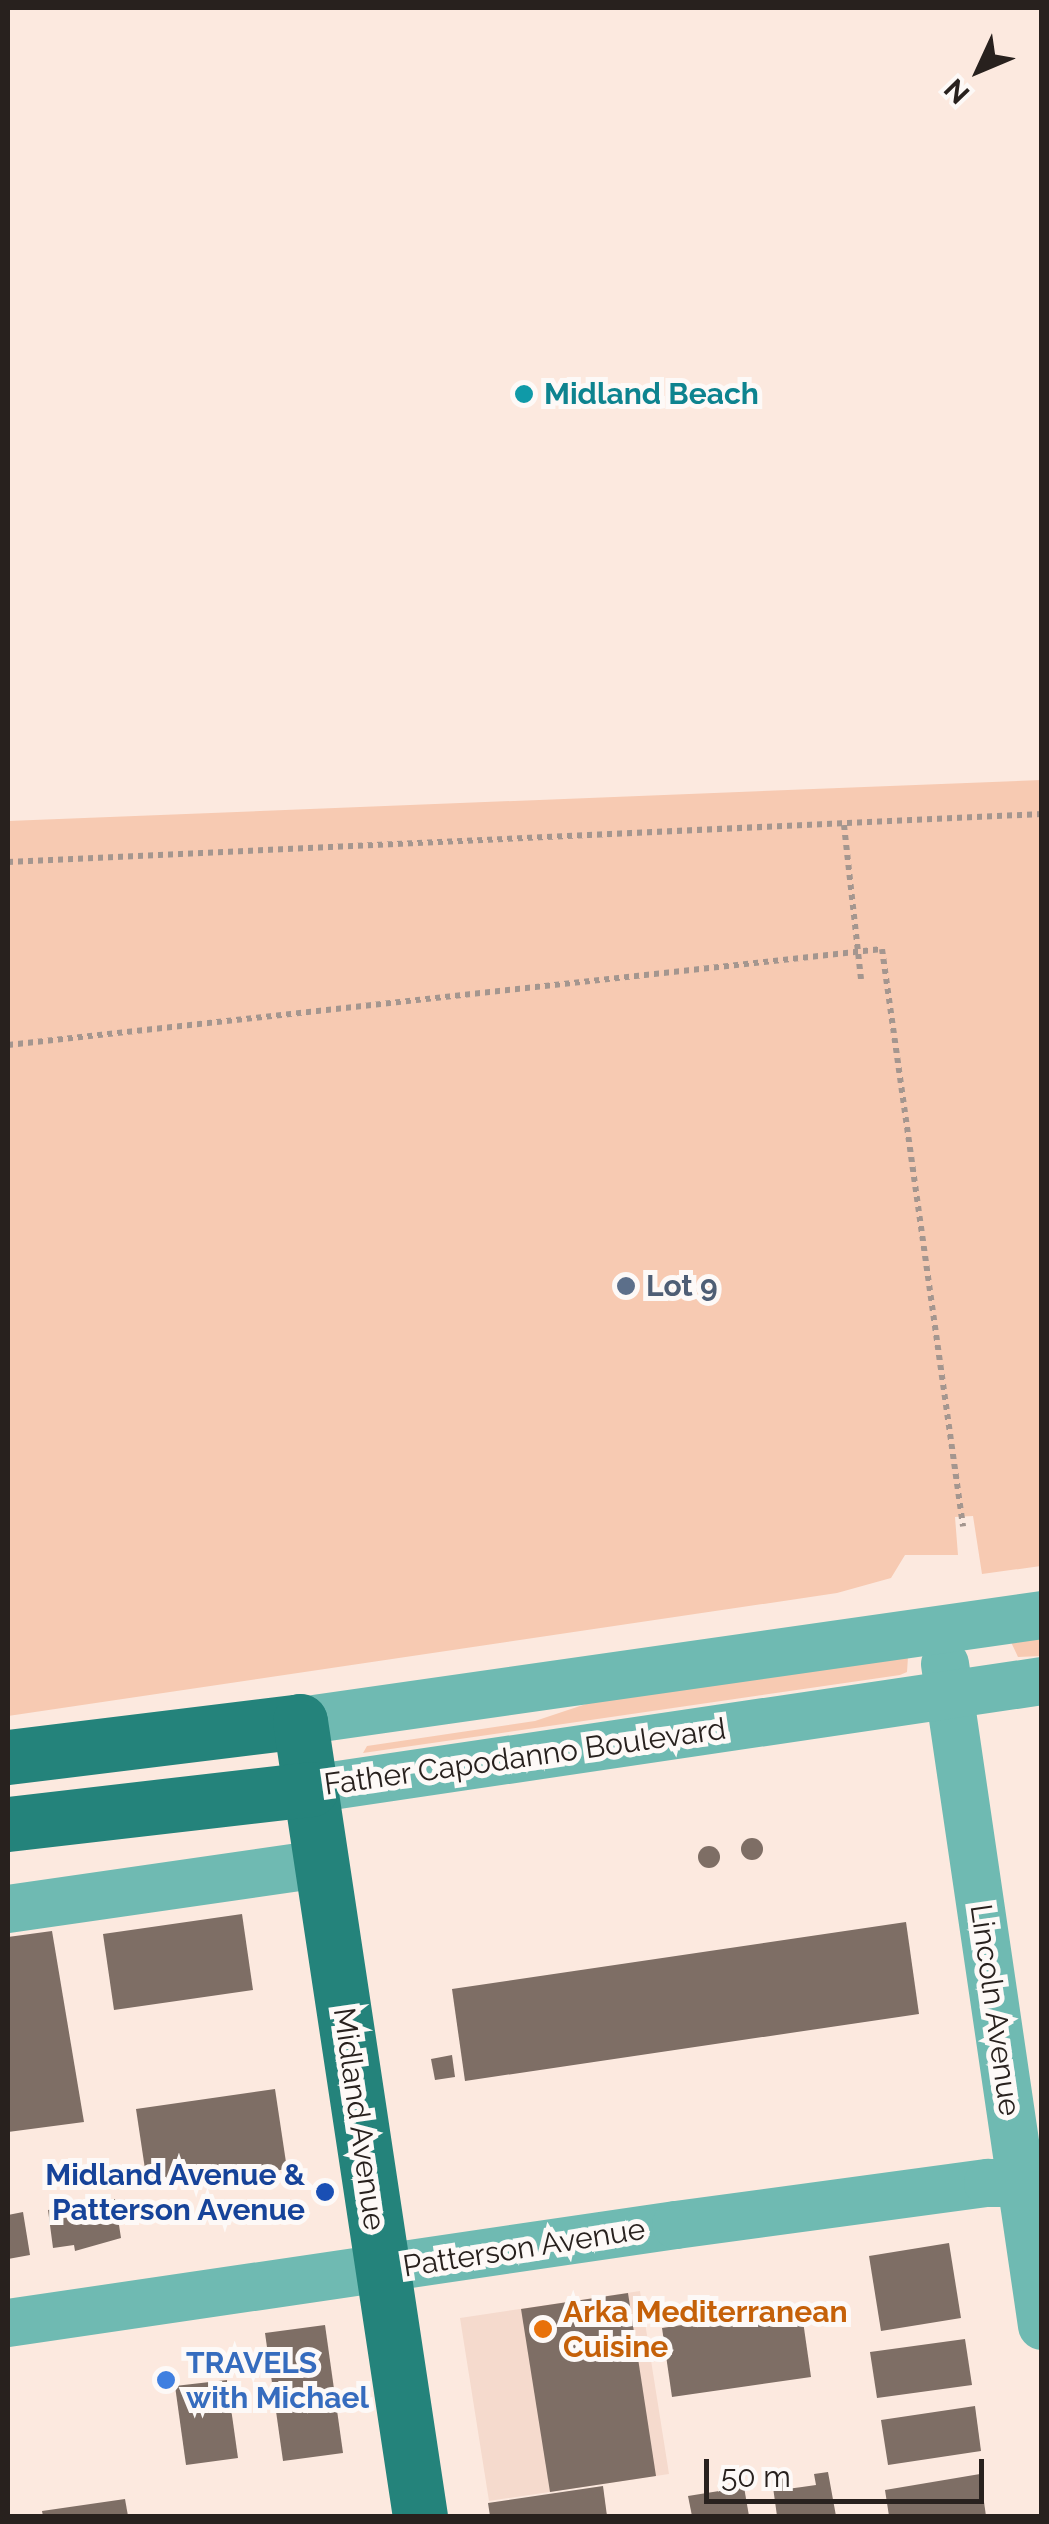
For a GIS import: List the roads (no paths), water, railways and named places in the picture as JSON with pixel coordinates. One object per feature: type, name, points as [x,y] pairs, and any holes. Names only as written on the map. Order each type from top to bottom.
[{"type":"main road","points":[[8,1758],[300,1721]]},
{"type":"main road","name":"Midland Avenue","points":[[300,1721],[420,2516]]},
{"type":"main road","name":"Father Capodanno Boulevard","points":[[8,1824],[311,1789]]},
{"type":"street","points":[[300,1721],[1042,1615]]},
{"type":"street","name":"Lincoln Avenue","points":[[941,1630],[948,1695],[1031,2183],[1042,2326]]},
{"type":"street","name":"Father Capodanno Boulevard","points":[[311,1789],[1042,1681]]},
{"type":"street","points":[[8,1909],[322,1864]]},
{"type":"street","name":"Patterson Avenue","points":[[8,2323],[1031,2183]]},
{"type":"place","name":"Midland Beach","points":[[524,394]]},
{"type":"place","name":"Lot 9","points":[[626,1286]]},
{"type":"place","name":"Midland Avenue & Patterson Avenue","points":[[325,2192]]},
{"type":"place","name":"Arka Mediterranean Cuisine","points":[[543,2329]]},
{"type":"place","name":"TRAVELS with Michael","points":[[166,2380]]}]
